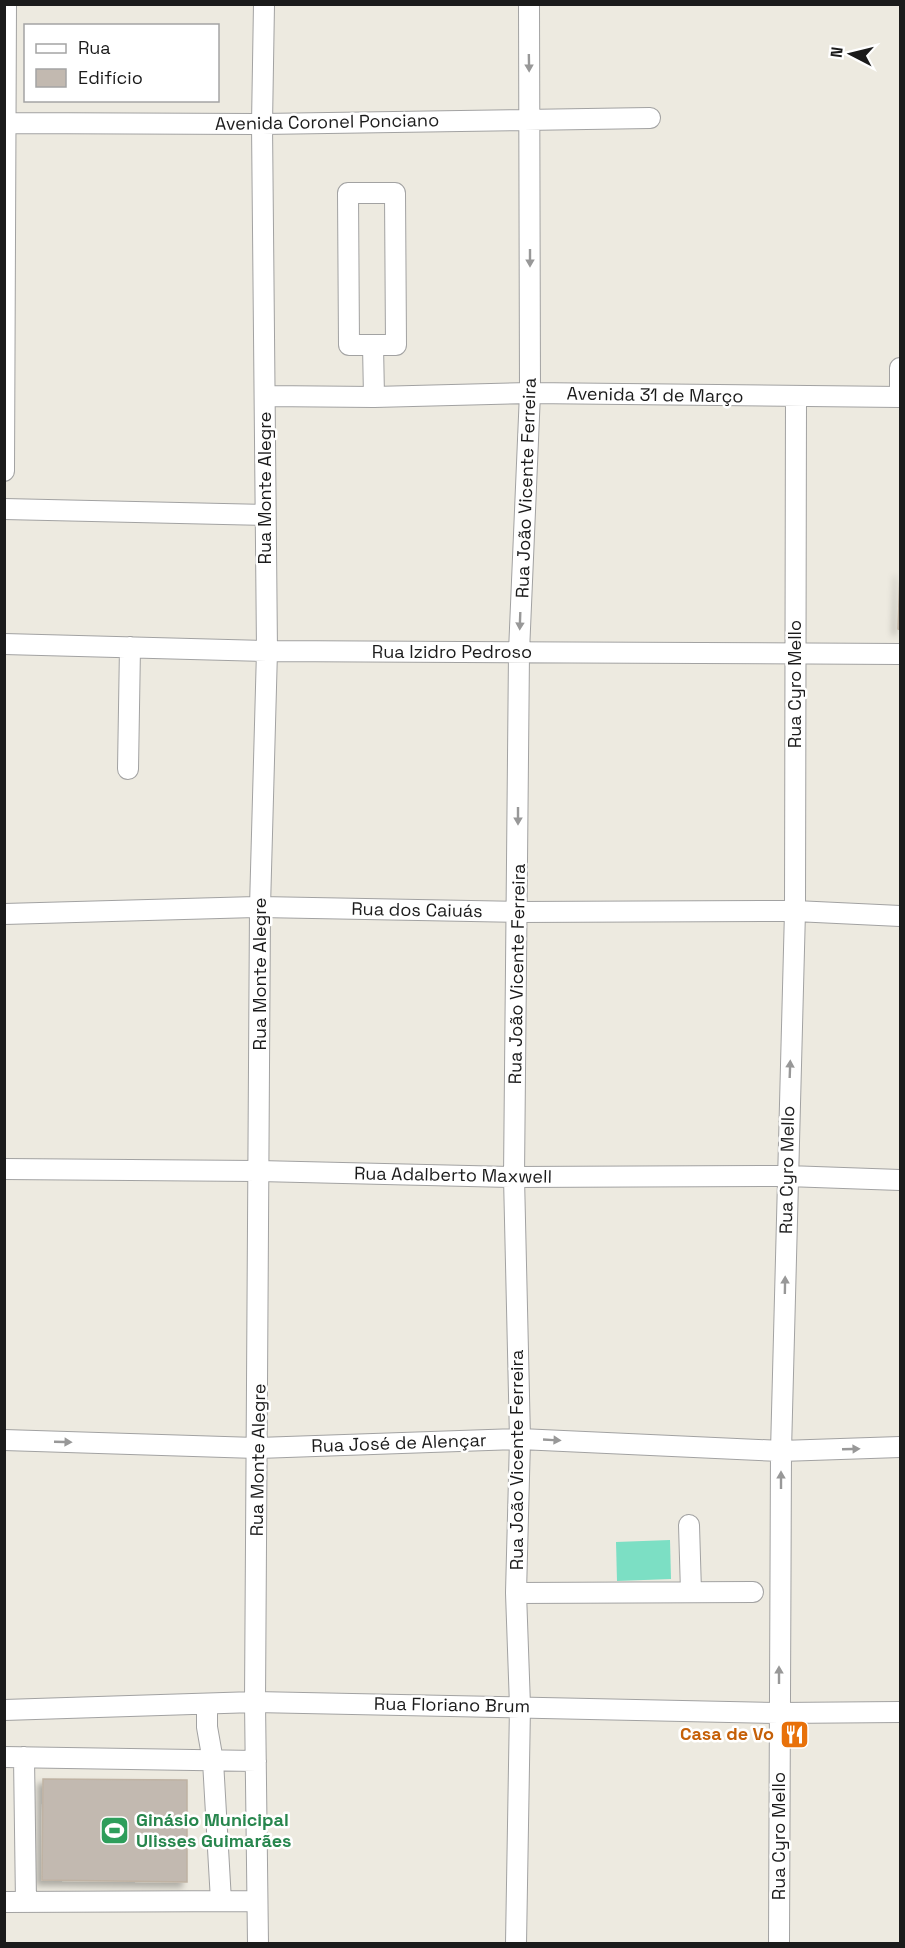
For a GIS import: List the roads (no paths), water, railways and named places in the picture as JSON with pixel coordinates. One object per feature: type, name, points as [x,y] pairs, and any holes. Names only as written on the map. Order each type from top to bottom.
[{"type":"street","points":[[4,471],[6,4]]},
{"type":"street","name":"Rua Monte Alegre","points":[[258,1944],[255,1702],[260,907],[267,651],[262,124],[264,4]]},
{"type":"street","name":"Rua João Vicente Ferreira","points":[[516,1944],[520,1706],[516,1593],[520,1439],[514,1177],[519,652],[530,393],[528,4]]},
{"type":"street","name":"Avenida Coronel Ponciano","points":[[5,123],[262,124],[650,118]]},
{"type":"street","points":[[348,193],[395,194],[396,345],[374,345],[349,345],[348,193]]},
{"type":"street","points":[[374,345],[374,397]]},
{"type":"street","points":[[900,368],[900,397]]},
{"type":"street","name":"Avenida 31 de Março","points":[[265,396],[374,397],[530,393],[900,397]]},
{"type":"street","name":"Rua Cyro Mello","points":[[779,1944],[781,1451],[795,911],[796,397]]},
{"type":"street","points":[[4,509],[265,515]]},
{"type":"street","name":"Rua Izidro Pedroso","points":[[4,644],[267,651],[900,654]]},
{"type":"street","points":[[128,769],[130,646]]},
{"type":"street","name":"Rua dos Caiuás","points":[[4,914],[260,907],[518,912],[795,911],[900,916]]},
{"type":"street","name":"Rua Adalberto Maxwell","points":[[4,1169],[259,1171],[514,1177],[787,1176],[900,1180]]},
{"type":"street","name":"Rua José de Alençar","points":[[4,1440],[258,1448],[520,1439],[781,1451],[900,1447]]},
{"type":"street","points":[[689,1525],[691,1592]]},
{"type":"street","points":[[516,1593],[753,1592]]},
{"type":"street","name":"Rua Floriano Brum","points":[[4,1710],[255,1702],[779,1713],[900,1712]]},
{"type":"street","points":[[207,1704],[207,1727],[213,1761],[221,1901]]},
{"type":"street","points":[[4,1757],[256,1761]]},
{"type":"street","points":[[24,1757],[26,1902]]},
{"type":"street","points":[[4,1902],[257,1901]]},
{"type":"place","name":"Casa de Vo","points":[[795,1734]]},
{"type":"place","name":"Ginásio Municipal Ulisses Guimarães","points":[[115,1830]]}]
